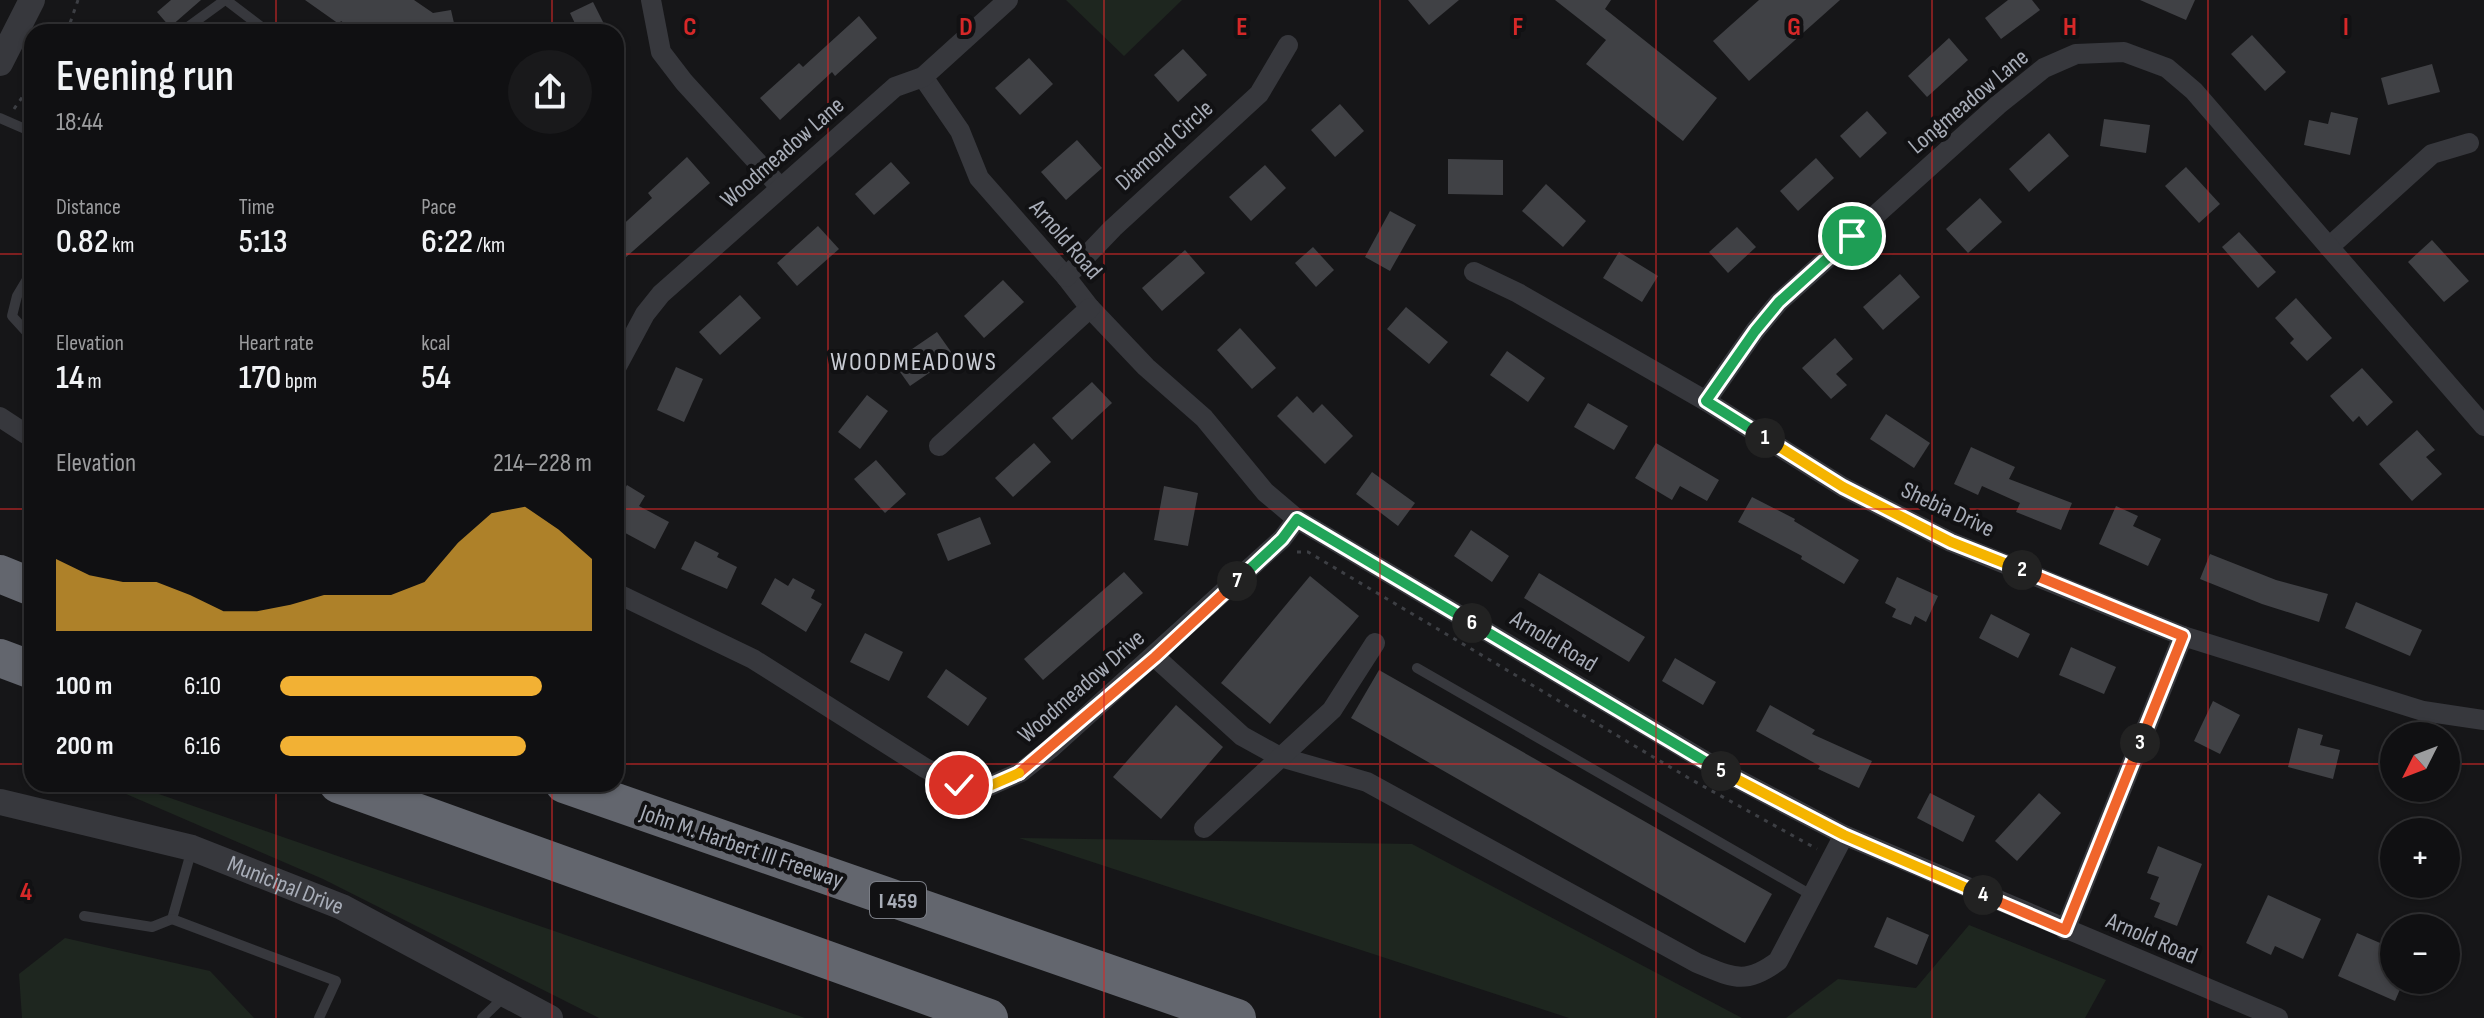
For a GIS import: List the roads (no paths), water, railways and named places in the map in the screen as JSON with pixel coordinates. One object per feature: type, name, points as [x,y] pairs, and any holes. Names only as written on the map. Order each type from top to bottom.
[{"type":"highway","points":[[0,574],[24,584]]},
{"type":"highway","points":[[0,658],[24,667]]},
{"type":"highway","points":[[360,792],[989,1018]]},
{"type":"highway","name":"John M. Harbert III Freeway","points":[[587,792],[1237,1018]]},
{"type":"street","points":[[0,63],[32,0]]},
{"type":"street","points":[[651,0],[661,52],[684,82],[780,187]]},
{"type":"street","name":"Woodmeadow Lane","points":[[624,353],[645,314],[661,294],[895,87],[923,77],[1008,0]]},
{"type":"street","name":"Diamond Circle","points":[[1066,277],[1113,228],[1259,94],[1288,45]]},
{"type":"street","name":"Longmeadow Lane","points":[[1706,401],[1779,302],[1998,105],[2044,68],[2076,54],[2124,52],[2167,68],[2194,91],[2484,426]]},
{"type":"street","name":"Arnold Road","points":[[923,77],[960,131],[979,178],[1090,308],[1146,367],[1204,418],[1265,492],[1297,519],[1722,771],[1844,835],[2278,1018]]},
{"type":"street","points":[[2329,247],[2432,154],[2469,143]]},
{"type":"street","name":"Shebia Drive","points":[[1474,272],[1518,293],[1706,401],[1843,487],[1951,542],[2183,636],[2423,711],[2484,720]]},
{"type":"street","points":[[939,446],[1090,308]]},
{"type":"street","points":[[0,417],[24,433]]},
{"type":"street","name":"Woodmeadow Drive","points":[[624,597],[753,659],[925,768],[959,785],[987,787],[1021,772],[1155,657],[1282,539],[1297,519]]},
{"type":"street","points":[[2065,930],[2183,636]]},
{"type":"street","points":[[1204,828],[1332,710],[1375,643]]},
{"type":"street","points":[[1155,657],[1242,736],[1280,757],[1367,782],[1697,963],[1737,979],[1760,974],[1778,961],[1844,835]]},
{"type":"street","name":"Municipal Drive","points":[[0,802],[192,848],[342,907],[550,1018]]},
{"type":"lane","points":[[192,24],[225,0],[257,24]]},
{"type":"lane","points":[[0,118],[24,128]]},
{"type":"lane","points":[[24,284],[17,296],[12,316],[24,329]]},
{"type":"lane","points":[[1417,668],[1813,896]]},
{"type":"lane","points":[[172,919],[192,848]]},
{"type":"lane","points":[[84,916],[152,927],[172,919],[336,981],[319,1018]]},
{"type":"lane","points":[[482,1018],[506,995]]},
{"type":"district","name":"WOODMEADOWS","points":[[914,361]]}]
